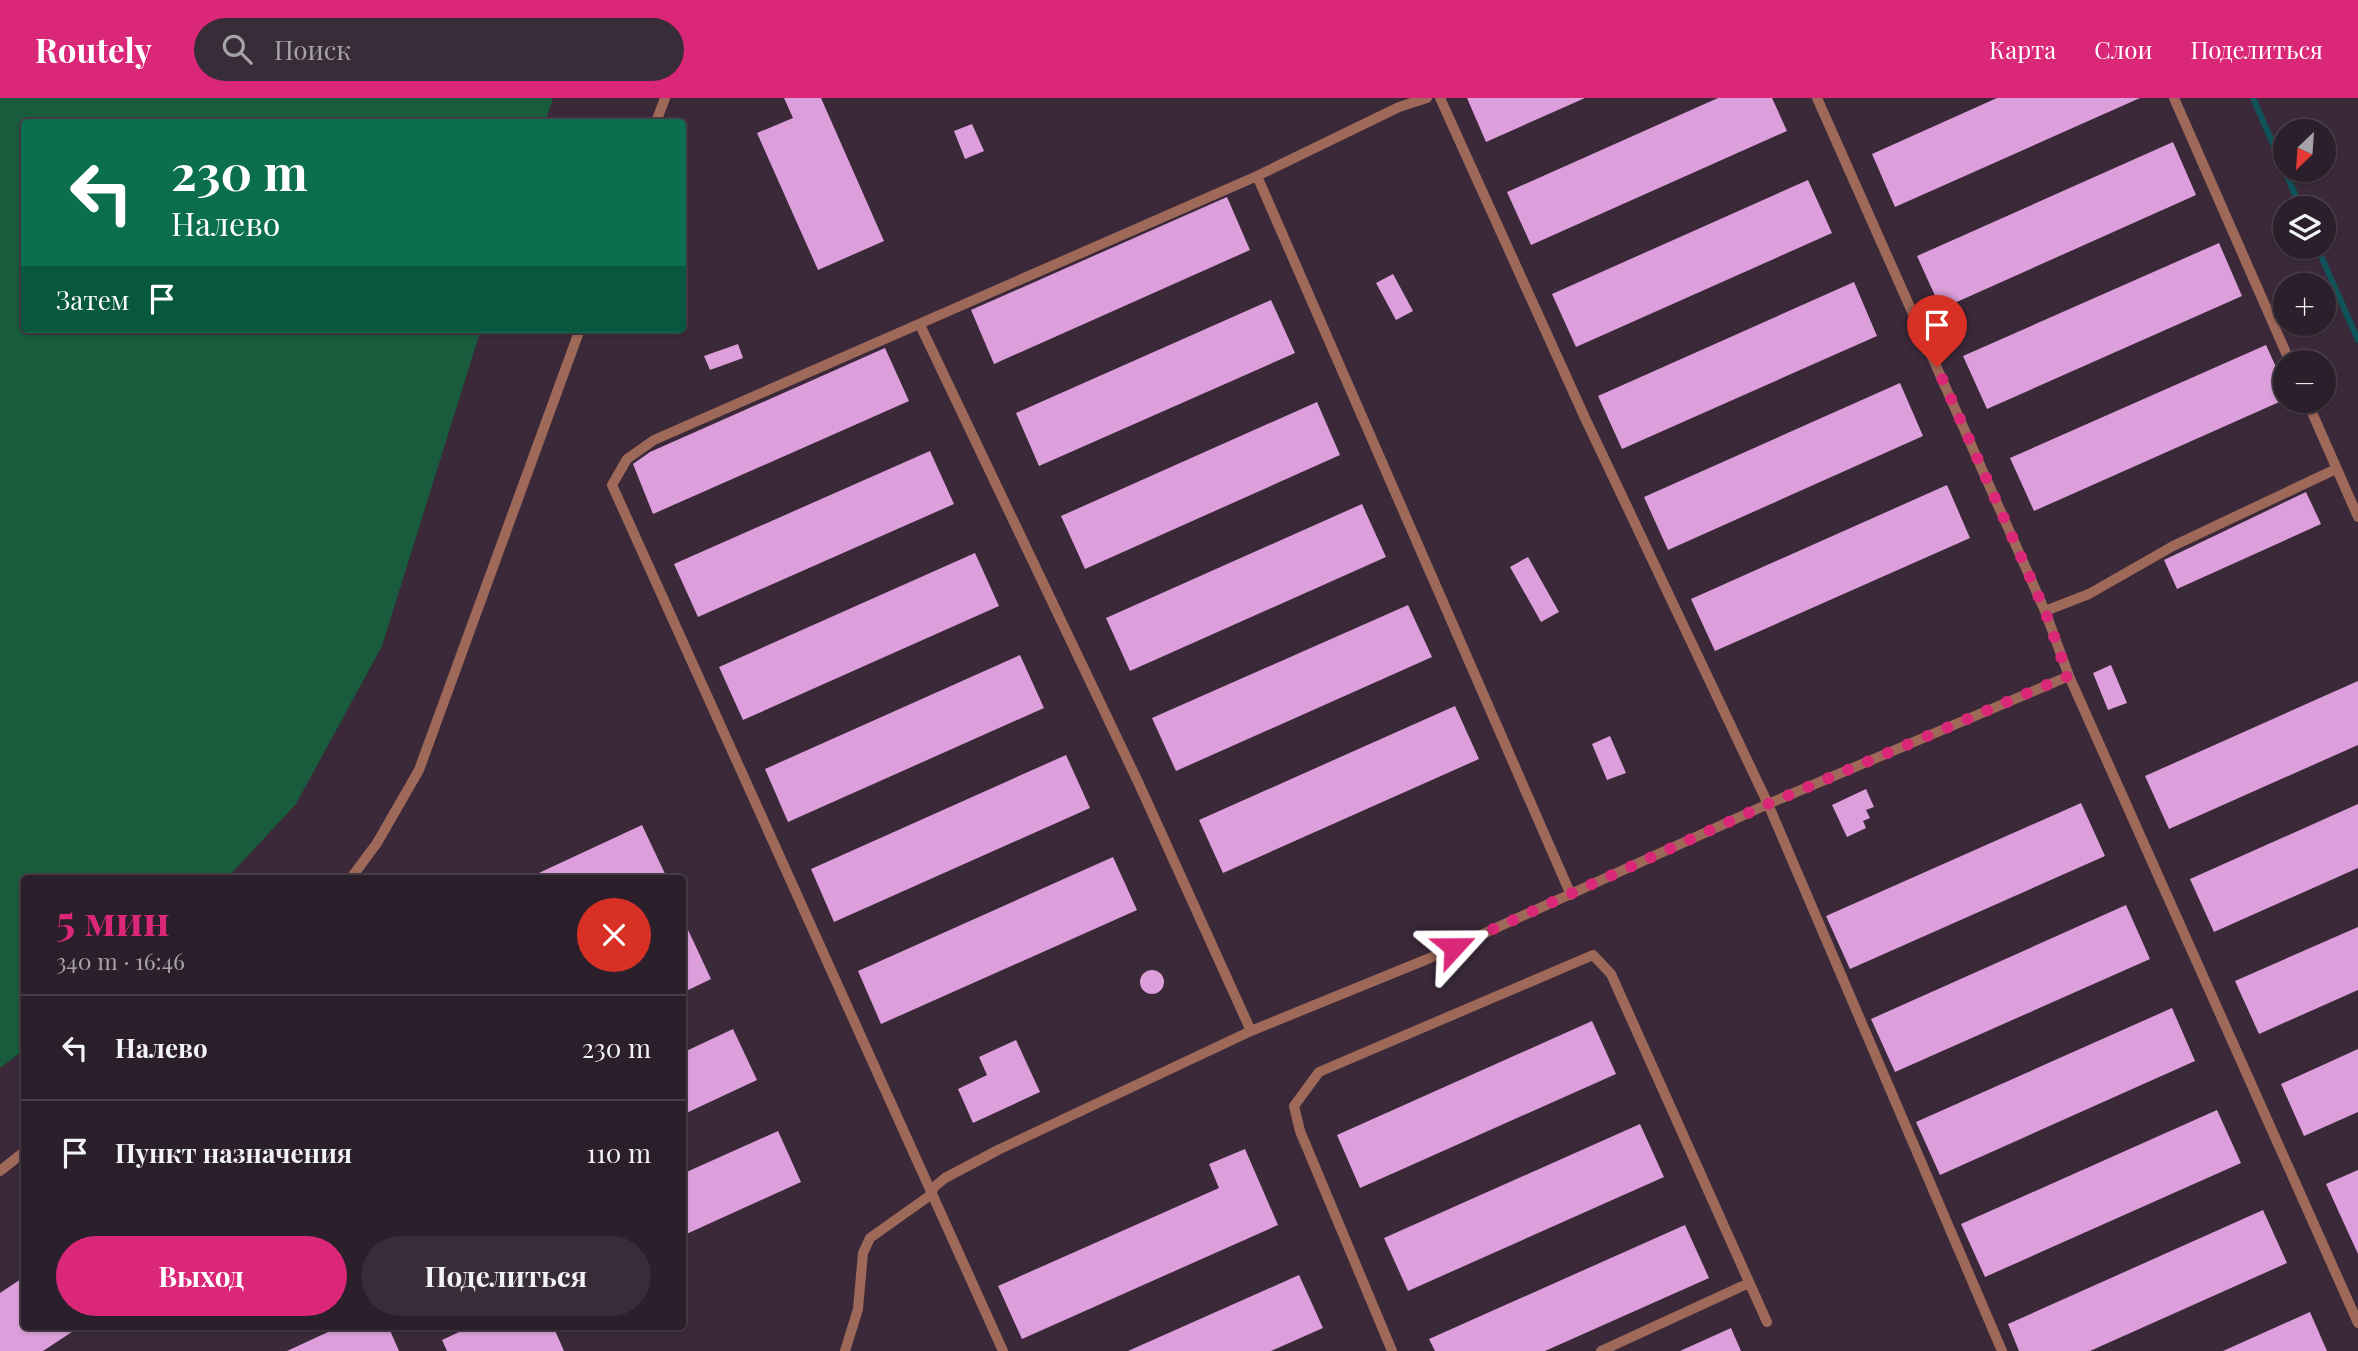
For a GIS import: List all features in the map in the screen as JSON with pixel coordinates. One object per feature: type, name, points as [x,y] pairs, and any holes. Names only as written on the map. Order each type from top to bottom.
[{"type":"lane","points":[[657,119],[665,98]]},
{"type":"lane","points":[[1391,98],[1399,107]]},
{"type":"lane","points":[[1003,1351],[612,485],[627,459],[654,439],[1257,176],[1399,107],[1427,98]]},
{"type":"lane","points":[[1440,98],[1585,418],[1768,804],[2003,1351]]},
{"type":"lane","points":[[1817,98],[2045,611],[2068,676],[2358,1322]]},
{"type":"lane","points":[[2175,98],[2285,350]]},
{"type":"lane","points":[[1257,176],[1572,895]]},
{"type":"lane","points":[[920,325],[1139,785],[1251,1031]]},
{"type":"lane","points":[[353,875],[377,843],[419,770],[579,333]]},
{"type":"lane","points":[[2312,413],[2358,517]]},
{"type":"lane","points":[[2045,611],[2089,594],[2173,546],[2336,468]]},
{"type":"lane","points":[[845,1351],[858,1309],[863,1253],[870,1238],[932,1194],[933,1188],[945,1178],[998,1150],[1251,1031],[1572,895],[1768,804],[2068,676]]},
{"type":"lane","points":[[1392,1351],[1300,1131],[1294,1106],[1319,1072],[1593,955],[1611,974],[1767,1322]]},
{"type":"lane","points":[[0,1171],[21,1154]]},
{"type":"lane","points":[[1601,1351],[1749,1283]]},
{"type":"green space","points":[[0,98],[553,98],[546,119],[21,119],[21,333],[480,333],[382,646],[296,804],[230,875],[21,875],[21,1052],[0,1068]]},
{"type":"building","points":[[784,98],[821,98],[884,241],[818,270],[757,133],[793,118]]},
{"type":"building","points":[[1467,98],[1585,98],[1486,142]]},
{"type":"building","points":[[1718,98],[1772,98],[1787,131],[1531,245],[1507,192]]},
{"type":"building","points":[[1997,98],[2140,98],[1895,207],[1872,154]]},
{"type":"building","points":[[972,124],[984,151],[965,159],[954,131]]},
{"type":"building","points":[[2173,142],[2196,195],[1941,309],[1917,256]]},
{"type":"building","points":[[1808,180],[1832,233],[1576,347],[1552,294]]},
{"type":"building","points":[[1227,197],[1250,250],[994,364],[971,310]]},
{"type":"building","points":[[2219,243],[2242,296],[1987,409],[1963,356]]},
{"type":"building","points":[[1393,274],[1413,311],[1396,320],[1376,283]]},
{"type":"building","points":[[1854,282],[1877,336],[1622,449],[1598,396]]},
{"type":"building","points":[[1271,300],[1295,353],[1039,466],[1016,413]]},
{"type":"building","points":[[738,344],[743,358],[710,370],[704,356]]},
{"type":"building","points":[[2266,345],[2273,360],[2273,405],[2034,511],[2010,458]]},
{"type":"building","points":[[885,348],[909,401],[653,514],[633,464],[650,452]]},
{"type":"building","points":[[1900,383],[1923,436],[1668,550],[1644,497]]},
{"type":"building","points":[[1317,402],[1340,455],[1085,569],[1061,516]]},
{"type":"building","points":[[930,451],[954,504],[698,617],[674,564]]},
{"type":"building","points":[[1947,485],[1970,538],[1715,651],[1691,599]]},
{"type":"building","points":[[2306,492],[2321,524],[2177,589],[2164,560]]},
{"type":"building","points":[[1362,504],[1386,557],[1130,671],[1106,618]]},
{"type":"building","points":[[975,553],[999,606],[743,720],[719,667]]},
{"type":"building","points":[[1528,557],[1559,612],[1541,622],[1510,567]]},
{"type":"building","points":[[1408,605],[1432,657],[1176,771],[1152,718]]},
{"type":"building","points":[[1020,655],[1044,708],[788,822],[765,769]]},
{"type":"building","points":[[2111,665],[2127,703],[2108,710],[2093,673]]},
{"type":"building","points":[[2358,681],[2358,745],[2169,829],[2145,776]]},
{"type":"building","points":[[1455,706],[1479,759],[1223,873],[1199,820]]},
{"type":"building","points":[[1610,736],[1626,773],[1607,780],[1592,744]]},
{"type":"building","points":[[1066,755],[1090,808],[834,922],[811,869]]},
{"type":"building","points":[[1866,789],[1874,807],[1866,810],[1870,818],[1863,821],[1866,828],[1847,837],[1832,805]]},
{"type":"building","points":[[2081,803],[2105,856],[1850,969],[1826,916]]},
{"type":"building","points":[[2358,804],[2358,868],[2214,932],[2190,879]]},
{"type":"building","points":[[642,825],[666,875],[534,875]]},
{"type":"building","points":[[1113,857],[1137,910],[881,1024],[858,971]]},
{"type":"building","points":[[2126,905],[2150,959],[1895,1072],[1871,1019]]},
{"type":"building","points":[[686,926],[711,979],[686,991]]},
{"type":"building","points":[[2358,927],[2358,990],[2259,1034],[2235,981]]},
{"type":"building","points":[[1152,970],[1161,973],[1164,982],[1161,991],[1152,994],[1143,991],[1140,982],[1143,973]]},
{"type":"building","points":[[2172,1008],[2195,1061],[1940,1175],[1916,1122]]},
{"type":"building","points":[[1592,1021],[1616,1074],[1360,1188],[1337,1135]]},
{"type":"building","points":[[733,1029],[757,1080],[686,1113],[686,1051]]},
{"type":"building","points":[[1016,1040],[1040,1092],[973,1123],[958,1089],[987,1075],[979,1057]]},
{"type":"building","points":[[2358,1049],[2358,1112],[2304,1136],[2281,1084]]},
{"type":"building","points":[[2217,1110],[2241,1163],[1985,1277],[1961,1224]]},
{"type":"building","points":[[1640,1124],[1664,1177],[1408,1291],[1384,1238]]},
{"type":"building","points":[[778,1131],[801,1182],[686,1234],[686,1172]]},
{"type":"building","points":[[1245,1149],[1278,1225],[1022,1339],[998,1286],[1219,1188],[1209,1164]]},
{"type":"building","points":[[2358,1170],[2358,1254],[2326,1184]]},
{"type":"building","points":[[2263,1210],[2287,1263],[2090,1351],[2019,1351],[2008,1324]]},
{"type":"building","points":[[1685,1225],[1709,1278],[1545,1351],[1435,1351],[1429,1339]]},
{"type":"building","points":[[1299,1275],[1323,1328],[1271,1351],[1128,1351]]},
{"type":"building","points":[[21,1279],[21,1330],[75,1330],[43,1351],[0,1351],[0,1293]]},
{"type":"building","points":[[2310,1312],[2327,1351],[2223,1351]]},
{"type":"building","points":[[1731,1328],[1741,1351],[1680,1351]]},
{"type":"building","points":[[332,1330],[390,1330],[399,1351],[287,1351]]},
{"type":"building","points":[[463,1330],[555,1330],[564,1351],[447,1351],[442,1340]]},
{"type":"waterway","points":[[2253,98],[2296,196]]},
{"type":"waterway","points":[[2322,259],[2358,340]]},
{"type":"route","points":[[1454,947],[1768,804],[2068,676],[2045,611],[1937,367]]}]
